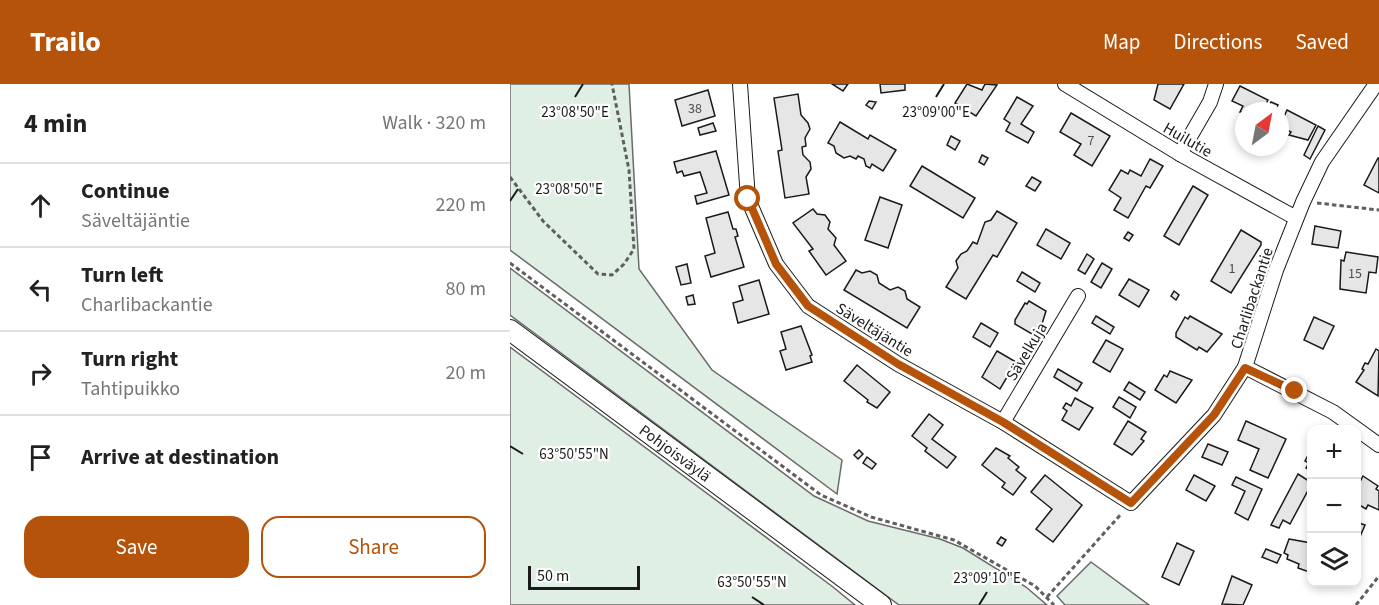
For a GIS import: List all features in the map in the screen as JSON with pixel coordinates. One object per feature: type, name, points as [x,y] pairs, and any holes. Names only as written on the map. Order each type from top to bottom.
[{"type":"main road","name":"Pohjoisväylä","points":[[510,330],[881,605]]},
{"type":"main road","name":"Pohjoisväylä","points":[[839,576],[872,605]]},
{"type":"street","name":"Säveltäjäntie","points":[[740,84],[748,199],[776,264],[808,306],[898,364],[1003,422],[1131,503]]},
{"type":"street","name":"Huilutie","points":[[1065,84],[1180,154],[1296,219]]},
{"type":"street","points":[[1180,154],[1210,102],[1216,84]]},
{"type":"street","name":"Charlibackantie","points":[[1131,503],[1214,415],[1245,368],[1303,202],[1322,162],[1376,84]]},
{"type":"street","name":"Sävelkuja","points":[[1003,422],[1078,296]]},
{"type":"street","points":[[1245,368],[1333,412],[1379,445]]},
{"type":"path","points":[[510,177],[543,220],[581,260],[598,274],[612,275],[634,249],[629,170],[612,84]]},
{"type":"path","points":[[1303,202],[1379,210]]},
{"type":"path","points":[[510,263],[821,495],[871,517],[954,540],[994,560],[1035,586],[1054,605]]},
{"type":"path","points":[[1047,597],[1131,503]]},
{"type":"path","points":[[1356,605],[1379,576]]},
{"type":"green space","points":[[510,84],[629,84],[639,269],[712,370],[842,460],[837,494],[510,250]]},
{"type":"green space","points":[[510,268],[814,496],[868,521],[940,539],[963,548],[1026,587],[1047,605],[899,605],[510,315]]},
{"type":"green space","points":[[510,347],[833,587],[855,605],[510,605]]},
{"type":"green space","points":[[1091,562],[1149,605],[1065,605],[1057,596]]},
{"type":"building","points":[[832,84],[848,84],[843,91]]},
{"type":"building","points":[[880,84],[905,84],[905,90],[881,93]]},
{"type":"building","points":[[967,84],[982,90],[985,84],[997,85],[976,116],[955,103]]},
{"type":"building","points":[[1158,84],[1184,84],[1170,109],[1154,100]]},
{"type":"building","points":[[1240,86],[1268,100],[1267,102],[1232,101]]},
{"type":"building","points":[[708,90],[715,116],[682,126],[675,100]]},
{"type":"building","points":[[798,94],[801,115],[810,129],[805,138],[806,146],[802,147],[803,155],[810,162],[811,169],[806,177],[809,194],[785,198],[778,151],[782,150],[774,98]]},
{"type":"building","points":[[1017,97],[1033,106],[1021,124],[1034,132],[1028,143],[1006,131],[1010,123],[1004,119]]},
{"type":"building","points":[[869,101],[876,102],[872,109],[866,105]]},
{"type":"building","points":[[1289,111],[1316,125],[1308,140],[1289,135],[1291,132],[1289,131]]},
{"type":"building","points":[[1071,113],[1110,136],[1092,166],[1074,155],[1081,144],[1060,132]]},
{"type":"building","points":[[840,122],[868,139],[870,135],[896,150],[883,171],[872,164],[870,168],[866,166],[864,159],[858,156],[856,159],[850,156],[844,158],[836,153],[834,146],[828,143]]},
{"type":"building","points":[[713,123],[716,131],[700,135],[698,128]]},
{"type":"building","points":[[1318,126],[1325,130],[1310,159],[1304,155]]},
{"type":"building","points":[[951,136],[960,141],[955,150],[947,145]]},
{"type":"building","points":[[716,151],[729,195],[697,204],[695,196],[707,193],[700,172],[684,176],[682,171],[677,173],[674,162]]},
{"type":"building","points":[[982,155],[988,158],[984,165],[979,162]]},
{"type":"building","points":[[1379,158],[1379,193],[1364,185]]},
{"type":"building","points":[[1150,159],[1163,166],[1150,188],[1146,186],[1128,218],[1114,210],[1121,198],[1109,190],[1121,170],[1128,174],[1130,170],[1141,176]]},
{"type":"building","points":[[922,166],[975,198],[963,218],[910,186]]},
{"type":"building","points":[[1032,177],[1041,182],[1035,191],[1026,186]]},
{"type":"building","points":[[1193,186],[1208,195],[1179,245],[1164,236]]},
{"type":"building","points":[[880,197],[902,205],[888,248],[865,240]]},
{"type":"building","points":[[813,209],[817,214],[825,215],[830,222],[828,229],[836,238],[834,245],[846,261],[826,275],[809,251],[813,249],[793,223]]},
{"type":"building","points":[[997,211],[1017,223],[997,257],[993,255],[966,299],[946,287],[958,268],[956,261],[973,242],[977,244],[985,222],[991,220]]},
{"type":"building","points":[[728,212],[733,229],[736,229],[738,236],[735,237],[744,267],[711,277],[705,256],[715,253],[706,218]]},
{"type":"building","points":[[1315,226],[1341,231],[1338,248],[1312,244]]},
{"type":"building","points":[[1046,229],[1070,243],[1061,259],[1037,245]]},
{"type":"building","points":[[1241,230],[1261,242],[1261,245],[1231,293],[1211,281]]},
{"type":"building","points":[[1128,232],[1133,235],[1129,241],[1124,238]]},
{"type":"building","points":[[1346,252],[1378,257],[1376,273],[1369,272],[1366,293],[1340,289],[1341,260],[1344,261]]},
{"type":"building","points":[[1087,254],[1094,259],[1085,274],[1078,270]]},
{"type":"building","points":[[1102,263],[1112,269],[1101,288],[1091,282]]},
{"type":"building","points":[[687,264],[691,283],[681,285],[676,267]]},
{"type":"building","points":[[856,270],[862,273],[870,271],[877,275],[879,283],[890,290],[898,287],[905,291],[907,299],[920,307],[907,328],[844,290]]},
{"type":"building","points":[[1022,272],[1040,283],[1035,292],[1017,281]]},
{"type":"building","points":[[1129,279],[1149,290],[1139,307],[1119,295]]},
{"type":"building","points":[[759,280],[769,314],[738,323],[733,303],[743,300],[739,286]]},
{"type":"building","points":[[1174,291],[1179,295],[1176,300],[1171,296]]},
{"type":"building","points":[[693,295],[695,304],[688,305],[686,297]]},
{"type":"building","points":[[1029,301],[1046,311],[1041,327],[1038,325],[1032,334],[1015,324],[1025,303]]},
{"type":"building","points":[[1096,316],[1114,327],[1110,334],[1092,323]]},
{"type":"building","points":[[1190,316],[1222,334],[1207,352],[1199,347],[1197,350],[1176,337],[1185,317],[1188,319]]},
{"type":"building","points":[[1314,317],[1334,326],[1323,349],[1304,340]]},
{"type":"building","points":[[981,323],[998,333],[990,347],[973,337]]},
{"type":"building","points":[[801,326],[812,355],[810,356],[812,362],[786,370],[780,351],[786,349],[781,332]]},
{"type":"building","points":[[1106,340],[1123,349],[1110,372],[1093,362]]},
{"type":"building","points":[[1376,349],[1379,351],[1378,396],[1356,382],[1364,370],[1362,369],[1365,363],[1368,364]]},
{"type":"building","points":[[997,351],[1016,362],[1000,389],[982,377]]},
{"type":"building","points":[[857,365],[890,392],[877,408],[844,381]]},
{"type":"building","points":[[1058,369],[1082,383],[1077,391],[1054,377]]},
{"type":"building","points":[[1170,371],[1192,380],[1176,403],[1155,390],[1164,375],[1167,377]]},
{"type":"building","points":[[1129,382],[1145,392],[1140,400],[1124,390]]},
{"type":"building","points":[[1119,397],[1136,407],[1130,418],[1113,407]]},
{"type":"building","points":[[1075,398],[1093,408],[1079,430],[1062,420],[1067,411],[1063,408],[1066,403],[1071,406]]},
{"type":"building","points":[[929,414],[943,425],[932,439],[956,457],[947,468],[925,451],[927,448],[912,436]]},
{"type":"building","points":[[1128,421],[1146,432],[1141,439],[1144,441],[1132,455],[1114,444]]},
{"type":"building","points":[[1246,421],[1286,439],[1268,478],[1250,470],[1259,449],[1238,440]]},
{"type":"building","points":[[1208,444],[1228,452],[1222,465],[1202,457]]},
{"type":"building","points":[[996,448],[1010,456],[1008,458],[1019,467],[1016,470],[1026,478],[1013,495],[1002,487],[1005,483],[982,465]]},
{"type":"building","points":[[859,450],[863,454],[858,459],[854,455]]},
{"type":"building","points":[[867,457],[876,464],[872,469],[863,463]]},
{"type":"building","points":[[1298,474],[1307,480],[1307,492],[1290,524],[1283,520],[1279,528],[1271,525]]},
{"type":"building","points":[[1045,475],[1082,505],[1053,542],[1036,529],[1052,509],[1031,492]]},
{"type":"building","points":[[1194,475],[1215,486],[1206,501],[1186,490]]},
{"type":"building","points":[[1363,476],[1378,486],[1376,489],[1379,491],[1379,510],[1368,505],[1366,509],[1361,506]]},
{"type":"building","points":[[1236,477],[1262,489],[1248,520],[1235,513],[1245,491],[1232,485]]},
{"type":"building","points":[[1001,537],[1006,540],[1002,546],[997,543]]},
{"type":"building","points":[[1289,539],[1307,542],[1307,571],[1298,568],[1299,564],[1287,559],[1288,555],[1284,553]]},
{"type":"building","points":[[1177,543],[1194,551],[1179,585],[1162,577]]},
{"type":"building","points":[[1266,549],[1281,555],[1277,563],[1262,557]]},
{"type":"building","points":[[1232,576],[1252,585],[1243,605],[1222,604]]},
{"type":"route","points":[[748,199],[776,264],[808,306],[898,364],[1003,422],[1131,503],[1214,415],[1245,368],[1295,391]]}]
